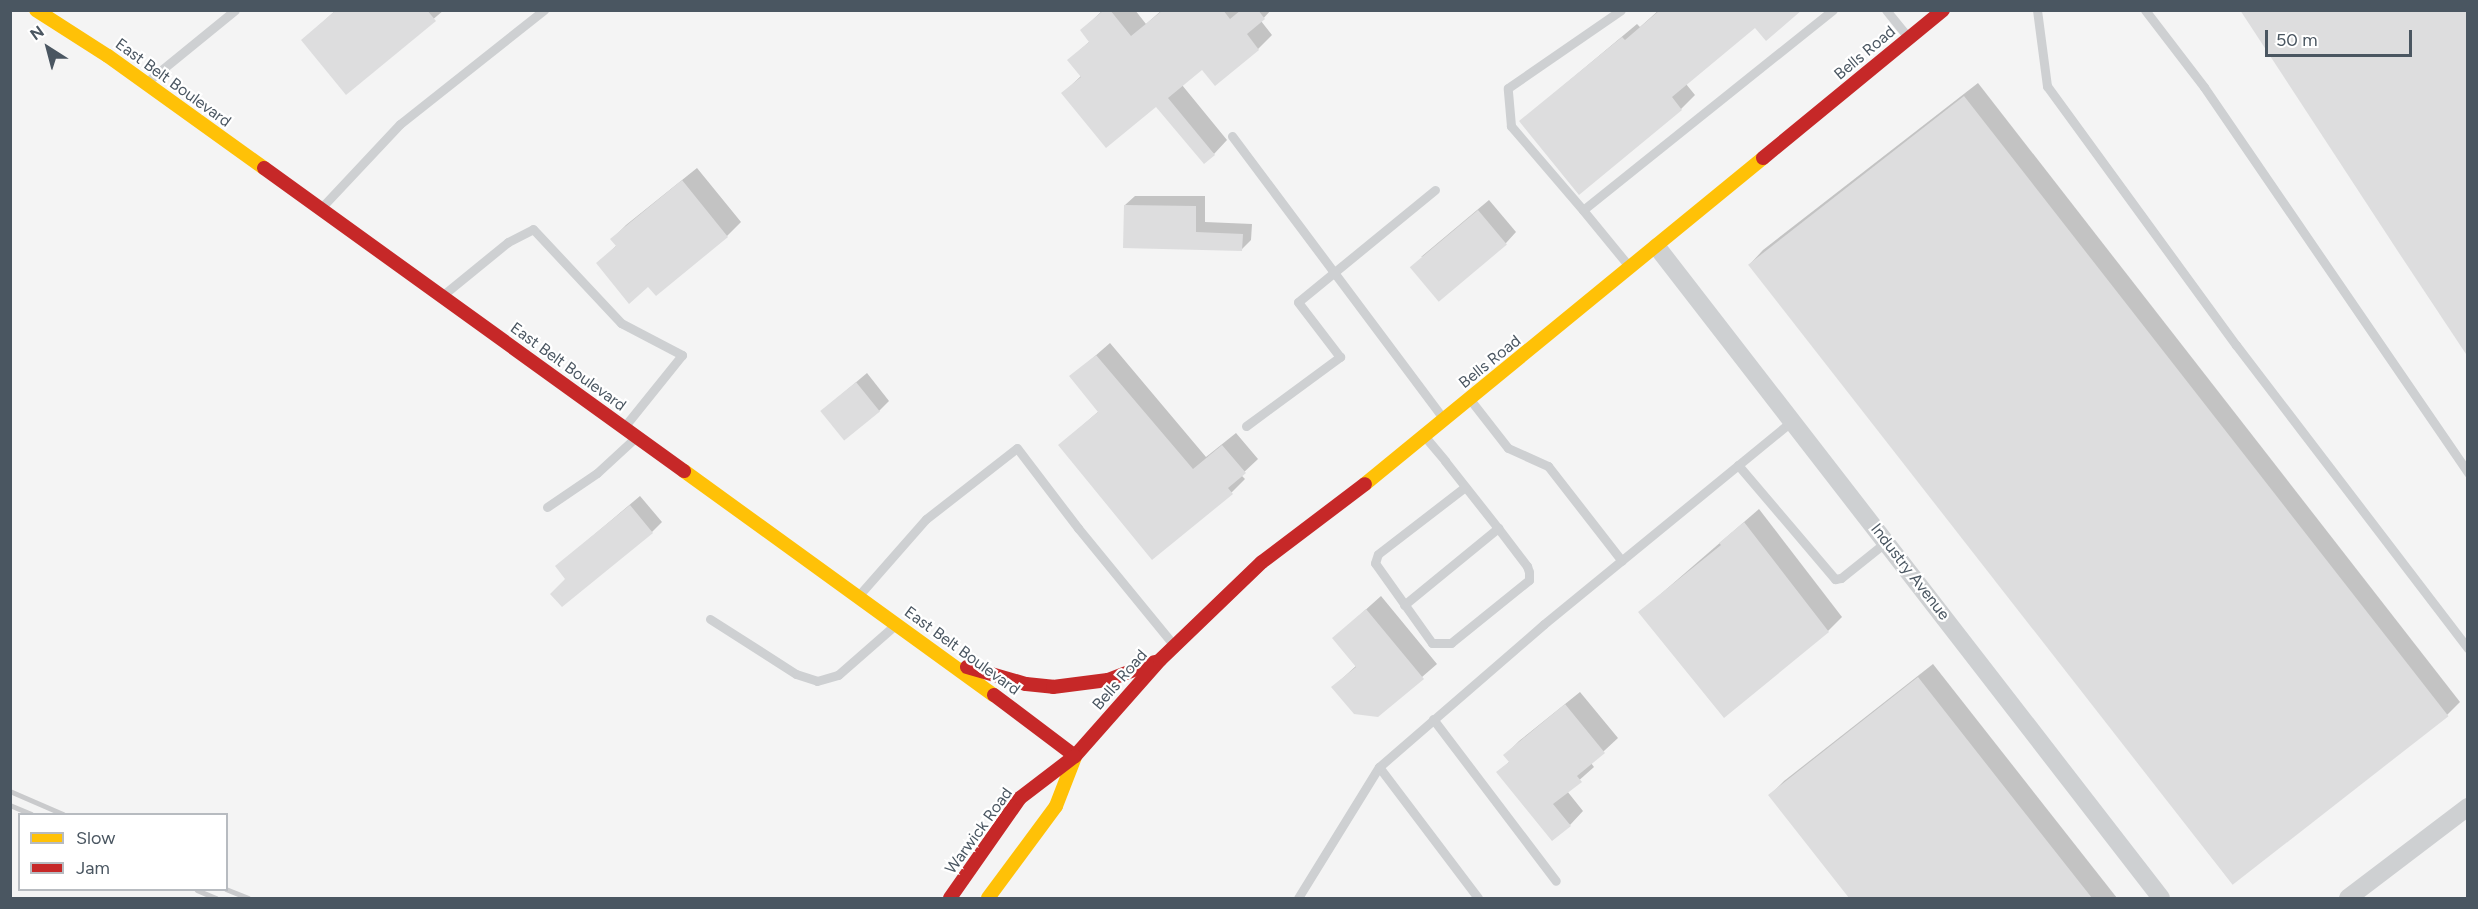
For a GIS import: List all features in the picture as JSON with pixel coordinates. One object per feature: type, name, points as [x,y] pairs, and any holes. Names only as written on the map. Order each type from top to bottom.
[{"type":"main road","name":"East Belt Boulevard","points":[[36,10],[146,84],[951,663],[1075,756]]},
{"type":"main road","name":"Bells Road","points":[[1075,756],[1160,660],[1262,562],[1425,436],[1943,10]]},
{"type":"main road","points":[[951,663],[1026,684],[1053,687],[1108,680],[1160,660]]},
{"type":"main road","points":[[988,898],[1056,806],[1075,756]]},
{"type":"main road","name":"Warwick Road","points":[[950,898],[1020,798],[1075,756]]},
{"type":"street","name":"Industry Avenue","points":[[1657,247],[1887,541],[2161,898]]},
{"type":"street","points":[[2348,898],[2468,807]]},
{"type":"lane","points":[[146,84],[235,10]]},
{"type":"lane","points":[[320,209],[400,124],[544,10]]},
{"type":"lane","points":[[1622,10],[1508,88],[1511,126],[1630,268]]},
{"type":"lane","points":[[1583,210],[1833,10]]},
{"type":"lane","points":[[1886,10],[1909,38]]},
{"type":"lane","points":[[2037,10],[2047,86],[2216,317],[2468,648]]},
{"type":"lane","points":[[2145,10],[2204,87],[2468,473]]},
{"type":"lane","points":[[1232,136],[1445,419]]},
{"type":"lane","points":[[1246,426],[1340,357],[1298,302],[1436,190]]},
{"type":"lane","points":[[441,296],[508,242],[533,229],[621,323],[682,355],[624,428]]},
{"type":"lane","points":[[1470,399],[1508,448],[1548,466],[1622,561]]},
{"type":"lane","points":[[1299,898],[1379,767],[1433,719],[1793,420]]},
{"type":"lane","points":[[547,507],[597,472],[636,436]]},
{"type":"lane","points":[[1425,436],[1527,566],[1529,580],[1451,643],[1432,643],[1380,573],[1376,563],[1378,554],[1465,487]]},
{"type":"lane","points":[[858,596],[926,519],[1017,448],[1078,528],[1175,646]]},
{"type":"lane","points":[[1738,465],[1835,579],[1841,578],[1887,541]]},
{"type":"lane","points":[[1404,605],[1498,528]]},
{"type":"lane","points":[[710,619],[796,674],[817,681],[838,675],[897,624]]},
{"type":"lane","points":[[1433,719],[1556,881]]},
{"type":"lane","points":[[1379,767],[1478,898]]},
{"type":"building","points":[[336,10],[427,10],[436,21],[346,95],[301,40]]},
{"type":"building","points":[[1104,10],[1110,10],[1131,36],[1163,10],[1223,10],[1230,19],[1241,10],[1258,10],[1265,19],[1247,34],[1259,50],[1215,86],[1202,70],[1168,98],[1215,155],[1204,164],[1156,107],[1106,148],[1061,93],[1081,77],[1067,60],[1089,42],[1080,30]]},
{"type":"building","points":[[1660,10],[1802,10],[1766,41],[1755,28],[1672,97],[1682,110],[1579,195],[1519,121],[1622,37],[1625,40]]},
{"type":"building","points":[[2240,10],[2468,10],[2468,357],[2399,253]]},
{"type":"building","points":[[1964,96],[2449,716],[2233,885],[1748,265]]},
{"type":"building","points":[[682,180],[728,237],[656,296],[648,287],[629,304],[596,263],[616,246],[610,239]]},
{"type":"building","points":[[1124,205],[1196,206],[1196,232],[1243,234],[1242,251],[1123,248]]},
{"type":"building","points":[[1478,210],[1507,244],[1439,302],[1410,267]]},
{"type":"building","points":[[1096,355],[1193,469],[1222,445],[1246,473],[1228,488],[1233,494],[1152,560],[1058,445],[1098,412],[1069,376]]},
{"type":"building","points":[[856,382],[880,412],[844,440],[820,411]]},
{"type":"building","points":[[630,505],[653,533],[562,607],[550,594],[565,579],[555,566]]},
{"type":"building","points":[[1744,522],[1829,632],[1724,718],[1638,612],[1721,545],[1719,543]]},
{"type":"building","points":[[1366,609],[1424,679],[1378,717],[1354,714],[1331,687],[1356,667],[1332,638]]},
{"type":"building","points":[[1918,677],[2092,898],[1849,898],[1768,795]]},
{"type":"building","points":[[1565,704],[1605,753],[1577,776],[1582,782],[1553,804],[1571,826],[1552,841],[1496,772],[1509,762],[1503,755]]},
{"type":"railway","points":[[10,791],[61,813]]},
{"type":"railway","points":[[10,805],[29,813]]},
{"type":"railway","points":[[228,890],[248,898]]},
{"type":"railway","points":[[199,891],[216,898]]},
{"type":"traffic: slow","points":[[36,10],[108,56],[264,168]]},
{"type":"traffic: slow","points":[[1365,484],[1763,158]]},
{"type":"traffic: slow","points":[[684,471],[994,695]]},
{"type":"traffic: slow","points":[[988,898],[1056,806],[1075,757]]},
{"type":"traffic: jam","points":[[1763,158],[1943,10]]},
{"type":"traffic: jam","points":[[264,168],[684,471]]},
{"type":"traffic: jam","points":[[994,695],[1075,756],[1160,660],[1262,562],[1365,484]]},
{"type":"traffic: jam","points":[[967,667],[1026,684],[1053,687],[1108,680],[1155,662]]},
{"type":"traffic: jam","points":[[950,898],[1020,798],[1075,756]]}]
